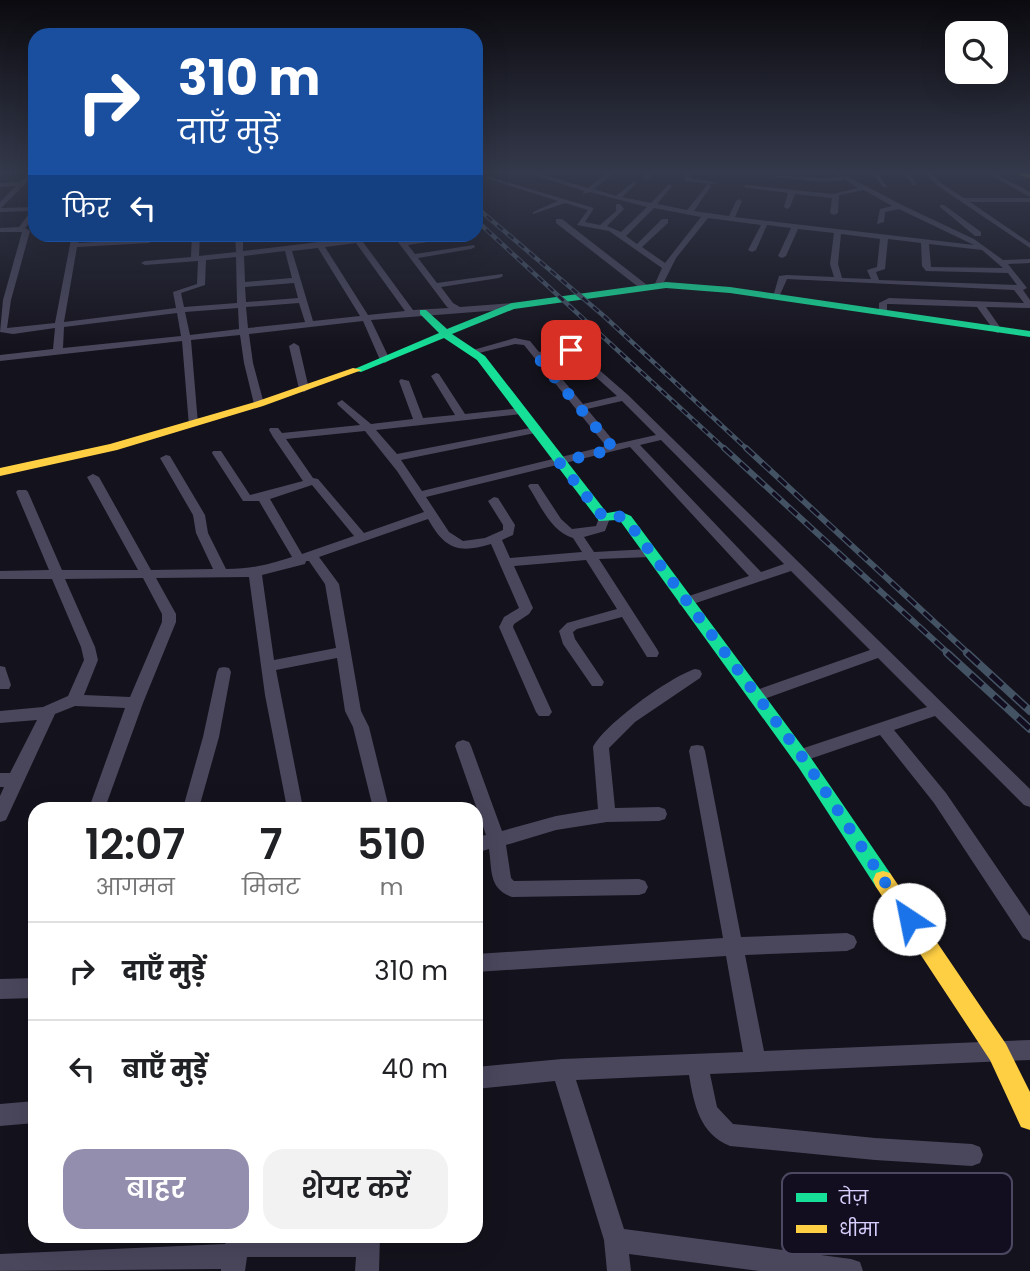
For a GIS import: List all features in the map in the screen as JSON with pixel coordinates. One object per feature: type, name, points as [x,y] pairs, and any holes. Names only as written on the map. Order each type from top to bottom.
[{"type":"street","points":[[26,232],[1,327],[13,331],[181,310],[304,300]]},
{"type":"street","points":[[575,232],[651,286]]},
{"type":"street","points":[[615,232],[665,266]]},
{"type":"street","points":[[638,247],[653,232]]},
{"type":"street","points":[[651,286],[693,232]]},
{"type":"street","points":[[751,250],[760,232]]},
{"type":"street","points":[[782,256],[793,232]]},
{"type":"street","points":[[838,232],[834,264],[839,280]]},
{"type":"street","points":[[848,232],[985,249]]},
{"type":"street","points":[[776,295],[784,277],[1017,289],[1023,287],[985,249],[958,232]]},
{"type":"street","points":[[976,232],[981,236],[985,249]]},
{"type":"street","points":[[1011,232],[1030,246]]},
{"type":"street","points":[[876,282],[871,270],[881,270],[884,237]]},
{"type":"street","points":[[925,241],[926,266],[929,269],[1009,271]]},
{"type":"street","points":[[58,352],[58,325],[75,242]]},
{"type":"street","points":[[74,245],[130,242]]},
{"type":"street","points":[[192,424],[186,339],[177,292],[201,285],[197,242]]},
{"type":"street","points":[[239,242],[244,332],[251,381],[259,404]]},
{"type":"street","points":[[282,242],[298,280],[310,325]]},
{"type":"street","points":[[145,262],[351,242]]},
{"type":"street","points":[[359,242],[417,313],[481,358],[604,518]]},
{"type":"street","points":[[403,242],[438,285],[450,305],[457,309]]},
{"type":"street","points":[[321,246],[366,318],[385,360]]},
{"type":"street","points":[[414,256],[471,247]]},
{"type":"street","points":[[999,262],[1030,261]]},
{"type":"street","points":[[438,285],[499,276]]},
{"type":"street","points":[[242,285],[298,280]]},
{"type":"street","points":[[0,358],[366,318],[512,306],[651,286],[776,295],[1030,334]]},
{"type":"street","points":[[883,311],[885,302],[1028,306],[1017,289]]},
{"type":"street","points":[[931,303],[940,321]]},
{"type":"street","points":[[979,304],[998,330]]},
{"type":"street","points":[[457,342],[512,306]]},
{"type":"street","points":[[0,472],[113,447],[259,404],[385,360],[457,342],[527,343],[614,449]]},
{"type":"street","points":[[294,346],[304,389]]},
{"type":"street","points":[[536,355],[571,350],[624,397],[1030,800]]},
{"type":"street","points":[[436,376],[462,418]]},
{"type":"street","points":[[404,381],[419,422]]},
{"type":"street","points":[[580,408],[624,397]]},
{"type":"street","points":[[342,403],[370,427],[396,458],[450,543],[468,546],[495,538],[510,530],[494,501]]},
{"type":"street","points":[[309,481],[276,433],[370,427],[521,411]]},
{"type":"street","points":[[396,458],[535,430]]},
{"type":"street","points":[[419,495],[663,436]]},
{"type":"street","points":[[634,444],[758,577]]},
{"type":"street","points":[[217,453],[247,499],[263,497],[309,481],[316,482],[360,537]]},
{"type":"street","points":[[166,458],[200,515],[202,533],[221,573]]},
{"type":"street","points":[[93,477],[169,614],[169,622],[135,703],[99,802]]},
{"type":"street","points":[[534,486],[568,533],[577,535],[601,528],[604,518]]},
{"type":"street","points":[[22,492],[88,647],[91,660],[74,700]]},
{"type":"street","points":[[263,497],[306,558],[332,584],[353,710],[361,727],[380,802]]},
{"type":"street","points":[[0,575],[255,573],[431,514]]},
{"type":"street","points":[[604,518],[622,516],[801,756],[998,1052],[1030,1118]]},
{"type":"street","points":[[577,535],[652,653]]},
{"type":"street","points":[[495,538],[526,608],[524,612],[510,619],[506,627],[544,712]]},
{"type":"street","points":[[506,563],[650,553]]},
{"type":"street","points":[[685,602],[794,565]]},
{"type":"street","points":[[255,573],[268,666],[294,802]]},
{"type":"street","points":[[597,682],[568,640],[566,631],[572,626],[625,611]]},
{"type":"street","points":[[268,666],[344,652]]},
{"type":"street","points":[[756,696],[881,652]]},
{"type":"street","points":[[193,802],[211,737],[224,672]]},
{"type":"street","points":[[607,815],[601,756],[604,740],[648,705],[695,674]]},
{"type":"street","points":[[0,815],[8,780],[45,713],[55,705],[74,700],[135,703]]},
{"type":"street","points":[[801,756],[939,709]]},
{"type":"street","points":[[0,716],[45,713]]},
{"type":"street","points":[[883,728],[940,798],[1030,932]]},
{"type":"street","points":[[463,746],[498,840],[502,880],[508,888],[639,887]]},
{"type":"street","points":[[697,751],[755,1060]]},
{"type":"street","points":[[483,843],[556,823],[607,815],[659,814]]},
{"type":"street","points":[[483,963],[734,946],[847,942]]},
{"type":"street","points":[[0,989],[28,987]]},
{"type":"street","points":[[483,1077],[562,1070],[755,1060],[1030,1050]]},
{"type":"street","points":[[697,1063],[709,1116],[715,1126],[730,1135],[972,1155]]},
{"type":"street","points":[[562,1070],[616,1240],[618,1271]]},
{"type":"street","points":[[0,1115],[28,1113]]},
{"type":"street","points":[[616,1240],[851,1271]]},
{"type":"street","points":[[0,1266],[236,1252],[336,1243]]},
{"type":"street","points":[[367,1271],[369,1243]]},
{"type":"railway","points":[[489,232],[726,450]]},
{"type":"railway","points":[[506,232],[605,317],[748,450]]},
{"type":"railway","points":[[724,448],[949,654]]},
{"type":"railway","points":[[746,448],[969,654]]},
{"type":"railway","points":[[947,653],[1030,729]]},
{"type":"railway","points":[[967,653],[1030,711]]},
{"type":"traffic: fast","points":[[357,370],[512,306],[666,285],[730,290],[1030,334]]},
{"type":"traffic: fast","points":[[423,312],[449,337],[481,358],[604,518],[619,515],[626,519],[805,763],[883,880]]},
{"type":"traffic: slow","points":[[0,472],[113,447],[259,404],[357,370]]},
{"type":"traffic: slow","points":[[883,880],[998,1052],[1030,1118]]},
{"type":"route","points":[[571,350],[536,355],[614,449],[559,462],[604,518],[616,515],[626,519],[806,762],[909,919]]}]
